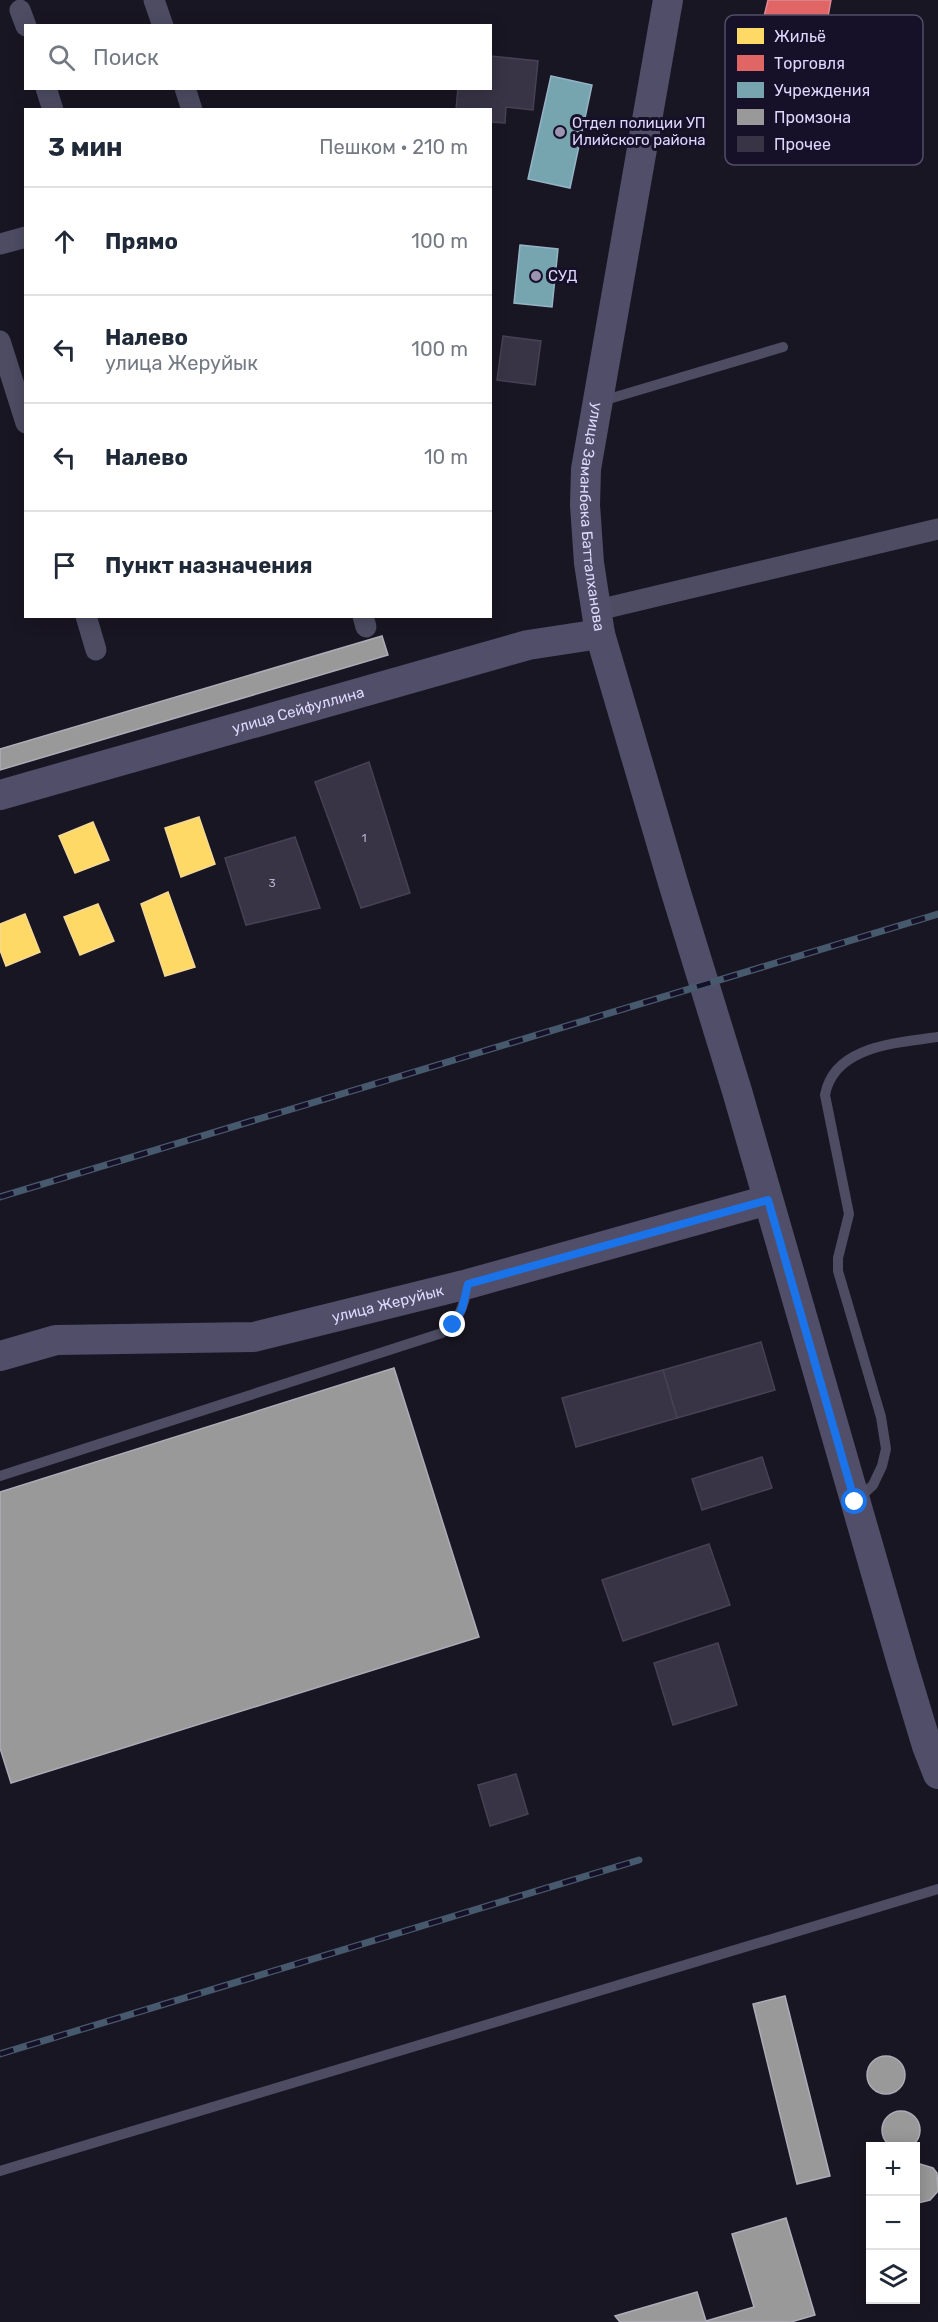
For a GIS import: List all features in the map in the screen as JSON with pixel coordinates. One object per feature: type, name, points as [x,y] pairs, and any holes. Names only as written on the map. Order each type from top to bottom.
[{"type":"main road","name":"улица Заманбека Батталханова","points":[[668,0],[586,469],[585,505],[589,563],[599,622],[674,886],[768,1200]]},
{"type":"main road","name":"улица Сейфуллина","points":[[0,795],[528,645],[599,622]]},
{"type":"main road","points":[[768,1200],[927,1746],[938,1774]]},
{"type":"main road","name":"улица Жеруйык","points":[[0,1356],[56,1340],[254,1337],[468,1284],[768,1200]]},
{"type":"street","points":[[154,0],[162,24]]},
{"type":"street","points":[[47,90],[52,108]]},
{"type":"street","points":[[186,90],[191,108]]},
{"type":"street","points":[[0,244],[24,238]]},
{"type":"street","points":[[0,341],[24,417]]},
{"type":"street","points":[[599,622],[938,530]]},
{"type":"street","points":[[87,618],[96,650]]},
{"type":"lane","points":[[597,402],[783,348]]},
{"type":"lane","points":[[855,1502],[873,1485],[882,1466],[886,1449],[881,1417],[838,1271],[838,1258],[849,1215],[825,1095],[826,1084],[841,1064],[877,1046],[938,1036]]},
{"type":"lane","points":[[0,1476],[442,1333],[453,1325],[462,1309],[468,1284]]},
{"type":"lane","points":[[0,2171],[938,1889]]},
{"type":"building: Жильё","points":[[199,817],[215,864],[181,877],[165,828]]},
{"type":"building: Жильё","points":[[93,822],[109,860],[75,873],[59,836]]},
{"type":"building: Жильё","points":[[168,892],[195,967],[165,976],[141,904]]},
{"type":"building: Жильё","points":[[98,904],[114,941],[80,955],[64,917]]},
{"type":"building: Жильё","points":[[25,914],[40,952],[6,966],[0,950],[0,924]]},
{"type":"building: Торговля","points":[[768,0],[831,0],[828,15],[764,15]]},
{"type":"building: Учреждения","name":"Отдел полиции УП Илийского района","points":[[551,76],[592,85],[570,188],[528,179]]},
{"type":"building: Учреждения","name":"СУД","points":[[520,245],[558,249],[552,307],[514,303]]},
{"type":"building: Промзона","points":[[382,636],[388,655],[0,770],[0,749]]},
{"type":"building: Промзона","points":[[394,1368],[479,1637],[11,1783],[0,1748],[0,1492]]},
{"type":"building: Промзона","points":[[785,1996],[830,2176],[797,2184],[753,2004]]},
{"type":"building: Промзона","points":[[886,2056],[900,2061],[905,2075],[900,2089],[886,2094],[872,2089],[867,2075],[872,2061]]},
{"type":"building: Промзона","points":[[901,2111],[908,2113],[918,2123],[920,2130],[915,2142],[887,2142],[884,2137],[882,2130],[884,2123],[894,2113]]},
{"type":"building: Промзона","points":[[920,2164],[933,2168],[937,2173],[938,2191],[930,2200],[920,2202]]},
{"type":"building: Промзона","points":[[786,2218],[815,2315],[791,2322],[620,2322],[615,2316],[697,2292],[706,2321],[754,2307],[732,2234]]},
{"type":"building: Прочее","points":[[492,56],[538,61],[533,110],[506,107],[505,123],[492,122],[492,108],[456,108],[458,90],[492,90]]},
{"type":"building: Прочее","points":[[503,336],[541,341],[535,385],[497,380]]},
{"type":"building: Прочее","points":[[369,762],[410,893],[361,908],[315,782]]},
{"type":"building: Прочее","points":[[295,837],[320,908],[246,925],[225,858]]},
{"type":"building: Прочее","points":[[761,1342],[775,1390],[677,1418],[663,1370]]},
{"type":"building: Прочее","points":[[663,1370],[677,1418],[576,1447],[562,1398]]},
{"type":"building: Прочее","points":[[762,1457],[772,1488],[702,1510],[692,1479]]},
{"type":"building: Прочее","points":[[709,1544],[730,1605],[623,1641],[602,1580]]},
{"type":"building: Прочее","points":[[718,1643],[737,1705],[673,1725],[654,1663]]},
{"type":"building: Прочее","points":[[516,1774],[528,1814],[490,1826],[478,1785]]},
{"type":"railway","points":[[0,1197],[938,914]]},
{"type":"railway","points":[[0,2054],[639,1860]]},
{"type":"place","name":"Отдел полиции УП Илийского района","points":[[560,132]]},
{"type":"place","name":"СУД","points":[[536,276]]},
{"type":"route","points":[[453,1325],[462,1309],[468,1284],[768,1200],[855,1502]]}]
